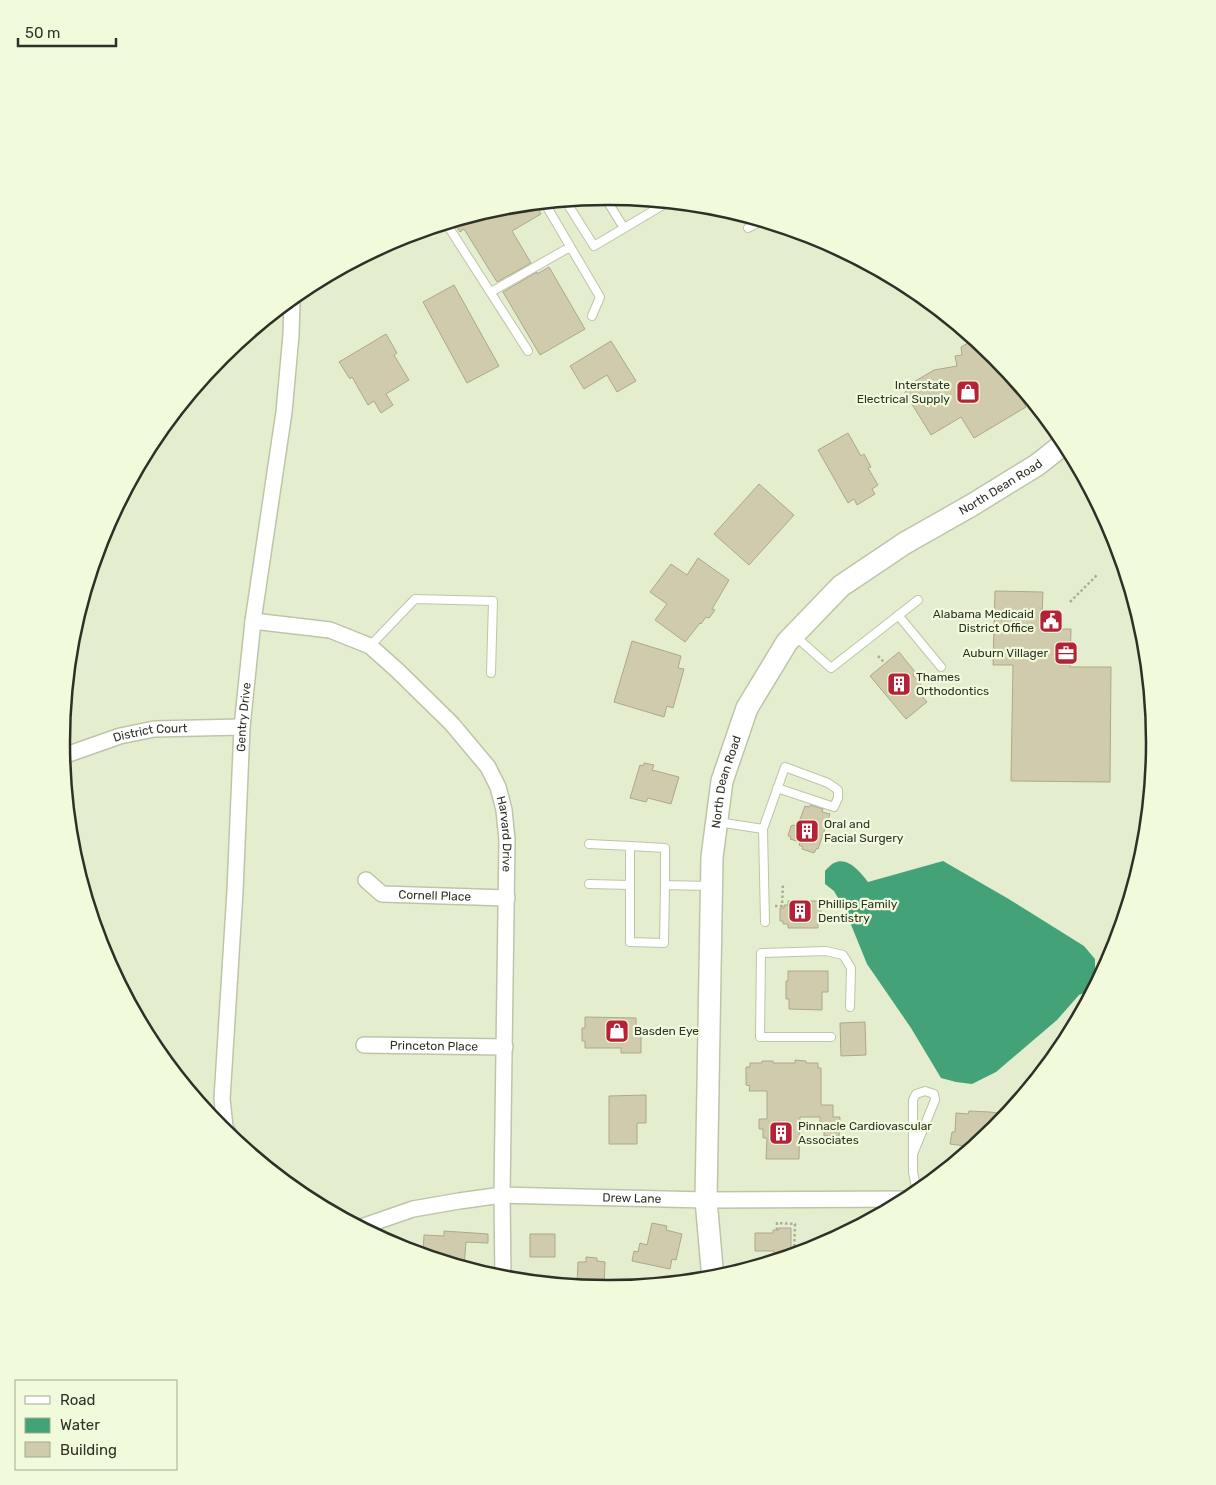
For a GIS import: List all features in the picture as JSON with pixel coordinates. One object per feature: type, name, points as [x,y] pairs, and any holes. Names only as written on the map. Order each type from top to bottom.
[{"type":"street","name":"Gentry Drive","points":[[224,1119],[222,1099],[242,727],[253,621],[284,412],[292,335],[292,307]]},
{"type":"street","name":"North Dean Road","points":[[712,1270],[706,1200],[712,857],[722,781],[747,708],[787,642],[841,586],[905,542],[972,505],[1037,465],[1058,449]]},
{"type":"street","name":"Harvard Drive","points":[[253,621],[330,630],[370,646],[452,724],[488,768],[498,788],[504,810],[507,840],[502,1196],[503,1270]]},
{"type":"street","name":"District Court","points":[[70,753],[120,736],[154,729],[242,727]]},
{"type":"street","name":"Cornell Place","points":[[366,880],[382,894],[507,898]]},
{"type":"street","name":"Princeton Place","points":[[364,1045],[505,1047]]},
{"type":"street","name":"Drew Lane","points":[[370,1225],[413,1209],[458,1200],[502,1196],[706,1200],[892,1199]]},
{"type":"lane","points":[[610,205],[624,228]]},
{"type":"lane","points":[[569,206],[594,246],[659,207]]},
{"type":"lane","points":[[548,208],[600,297],[592,316]]},
{"type":"lane","points":[[748,228],[753,225]]},
{"type":"lane","points":[[450,229],[528,351]]},
{"type":"lane","points":[[491,292],[570,247]]},
{"type":"lane","points":[[370,646],[415,599],[492,601],[491,673]]},
{"type":"lane","points":[[794,635],[831,668],[918,600]]},
{"type":"lane","points":[[898,615],[941,667]]},
{"type":"lane","points":[[765,922],[763,828],[784,767],[828,782],[838,790],[838,798],[834,807],[777,788]]},
{"type":"lane","points":[[716,821],[763,828]]},
{"type":"lane","points":[[589,844],[630,846],[664,848],[664,943],[630,942],[630,846]]},
{"type":"lane","points":[[589,884],[630,885]]},
{"type":"lane","points":[[665,885],[712,886]]},
{"type":"lane","points":[[832,1036],[760,1037],[761,952],[826,951],[843,955],[851,968],[850,1007]]},
{"type":"lane","points":[[912,1154],[935,1100],[934,1094],[925,1091],[916,1094],[913,1100],[912,1154],[915,1184]]},
{"type":"path","points":[[1070,602],[1098,574]]},
{"type":"path","points":[[878,656],[885,663]]},
{"type":"path","points":[[773,906],[782,906],[783,883]]},
{"type":"path","points":[[777,1230],[777,1224],[795,1224],[794,1247]]},
{"type":"water","points":[[839,861],[844,862],[854,866],[868,882],[943,861],[1084,946],[1095,959],[1095,971],[1084,993],[1079,995],[1057,1020],[996,1072],[972,1084],[941,1078],[911,1028],[867,964],[845,910],[834,891],[825,884],[825,871]]},
{"type":"building","points":[[538,209],[541,214],[512,231],[531,263],[497,282],[464,229],[460,232],[457,227],[503,215]]},
{"type":"building","points":[[549,267],[585,329],[540,355],[503,292]]},
{"type":"building","points":[[454,285],[499,366],[467,383],[423,302]]},
{"type":"building","points":[[386,334],[397,353],[394,355],[409,380],[386,394],[393,405],[381,413],[374,401],[368,405],[352,377],[350,379],[339,362]]},
{"type":"building","points":[[611,341],[636,381],[617,392],[607,375],[584,389],[570,366]]},
{"type":"building","points":[[968,343],[1012,388],[1026,407],[974,438],[961,417],[931,435],[905,393],[907,386],[934,370],[957,366],[955,356],[962,355],[961,347]]},
{"type":"building","points":[[848,433],[861,456],[864,454],[871,467],[868,468],[878,485],[872,489],[875,494],[857,505],[854,499],[848,503],[818,450]]},
{"type":"building","points":[[759,484],[794,515],[749,565],[714,534]]},
{"type":"building","points":[[698,558],[729,580],[712,609],[715,610],[709,618],[706,617],[700,623],[685,642],[655,620],[667,604],[650,592],[671,564],[687,575]]},
{"type":"building","points":[[995,591],[1043,592],[1042,614],[1053,614],[1057,618],[1057,629],[1071,629],[1070,667],[1111,667],[1110,782],[1011,781],[1013,665],[993,665]]},
{"type":"building","points":[[632,641],[681,656],[678,668],[684,669],[673,708],[667,706],[664,717],[614,702]]},
{"type":"building","name":"Thames Orthodontics","points":[[899,652],[916,673],[913,675],[927,692],[922,696],[927,702],[906,719],[870,676]]},
{"type":"building","points":[[644,763],[654,765],[652,770],[679,777],[671,804],[648,798],[646,802],[630,798],[640,765],[643,766]]},
{"type":"building","name":"Oral and Facial Surgery","points":[[810,805],[823,809],[822,812],[830,814],[818,849],[814,853],[802,849],[803,847],[799,845],[800,842],[790,839],[791,837],[788,836],[791,826],[796,826],[799,822],[805,806],[809,807]]},
{"type":"building","name":"Phillips Family Dentistry","points":[[788,901],[818,901],[818,907],[821,907],[821,922],[818,922],[818,928],[788,928],[788,924],[783,924],[783,921],[780,921],[780,908],[788,905]]},
{"type":"building","points":[[788,971],[828,971],[828,992],[822,992],[822,1010],[789,1009],[789,999],[786,999]]},
{"type":"building","points":[[585,1017],[636,1018],[636,1033],[641,1033],[641,1053],[621,1053],[621,1048],[585,1048],[585,1041],[582,1041],[582,1028],[585,1028]]},
{"type":"building","points":[[865,1022],[866,1055],[841,1056],[840,1023]]},
{"type":"building","points":[[795,1060],[806,1061],[806,1063],[818,1063],[818,1068],[821,1068],[821,1105],[833,1105],[833,1117],[840,1117],[839,1136],[824,1136],[824,1129],[820,1129],[820,1117],[800,1117],[799,1159],[766,1159],[767,1138],[763,1138],[763,1129],[759,1129],[759,1119],[767,1119],[767,1091],[749,1091],[750,1086],[746,1085],[746,1067],[750,1067],[750,1063],[762,1063],[762,1061],[795,1063]]},
{"type":"building","points":[[646,1095],[646,1123],[637,1123],[637,1144],[609,1144],[609,1096]]},
{"type":"building","points":[[969,1111],[997,1113],[964,1146],[950,1144],[952,1132],[955,1132],[956,1113],[968,1114]]},
{"type":"building","points":[[652,1223],[667,1226],[666,1230],[682,1234],[676,1260],[672,1259],[670,1269],[632,1261],[634,1251],[638,1252],[640,1243],[647,1245]]},
{"type":"building","points":[[779,1228],[791,1228],[791,1248],[774,1254],[774,1251],[755,1251],[755,1233],[773,1233],[773,1230],[779,1230]]},
{"type":"building","points":[[444,1231],[488,1234],[488,1243],[466,1242],[465,1261],[423,1248],[424,1235],[444,1236]]},
{"type":"building","points":[[530,1234],[555,1234],[555,1257],[530,1257]]},
{"type":"building","points":[[586,1257],[597,1258],[597,1261],[605,1262],[604,1280],[577,1279],[578,1262],[586,1262]]},
{"type":"place","name":"Interstate Electrical Supply","points":[[968,392]]},
{"type":"place","name":"Alabama Medicaid District Office","points":[[1051,621]]},
{"type":"place","name":"Auburn Villager","points":[[1066,653]]},
{"type":"place","name":"Thames Orthodontics","points":[[899,684]]},
{"type":"place","name":"Oral and Facial Surgery","points":[[807,831]]},
{"type":"place","name":"Phillips Family Dentistry","points":[[800,911]]},
{"type":"place","name":"Basden Eye","points":[[617,1031]]},
{"type":"place","name":"Pinnacle Cardiovascular Associates","points":[[781,1133]]}]
